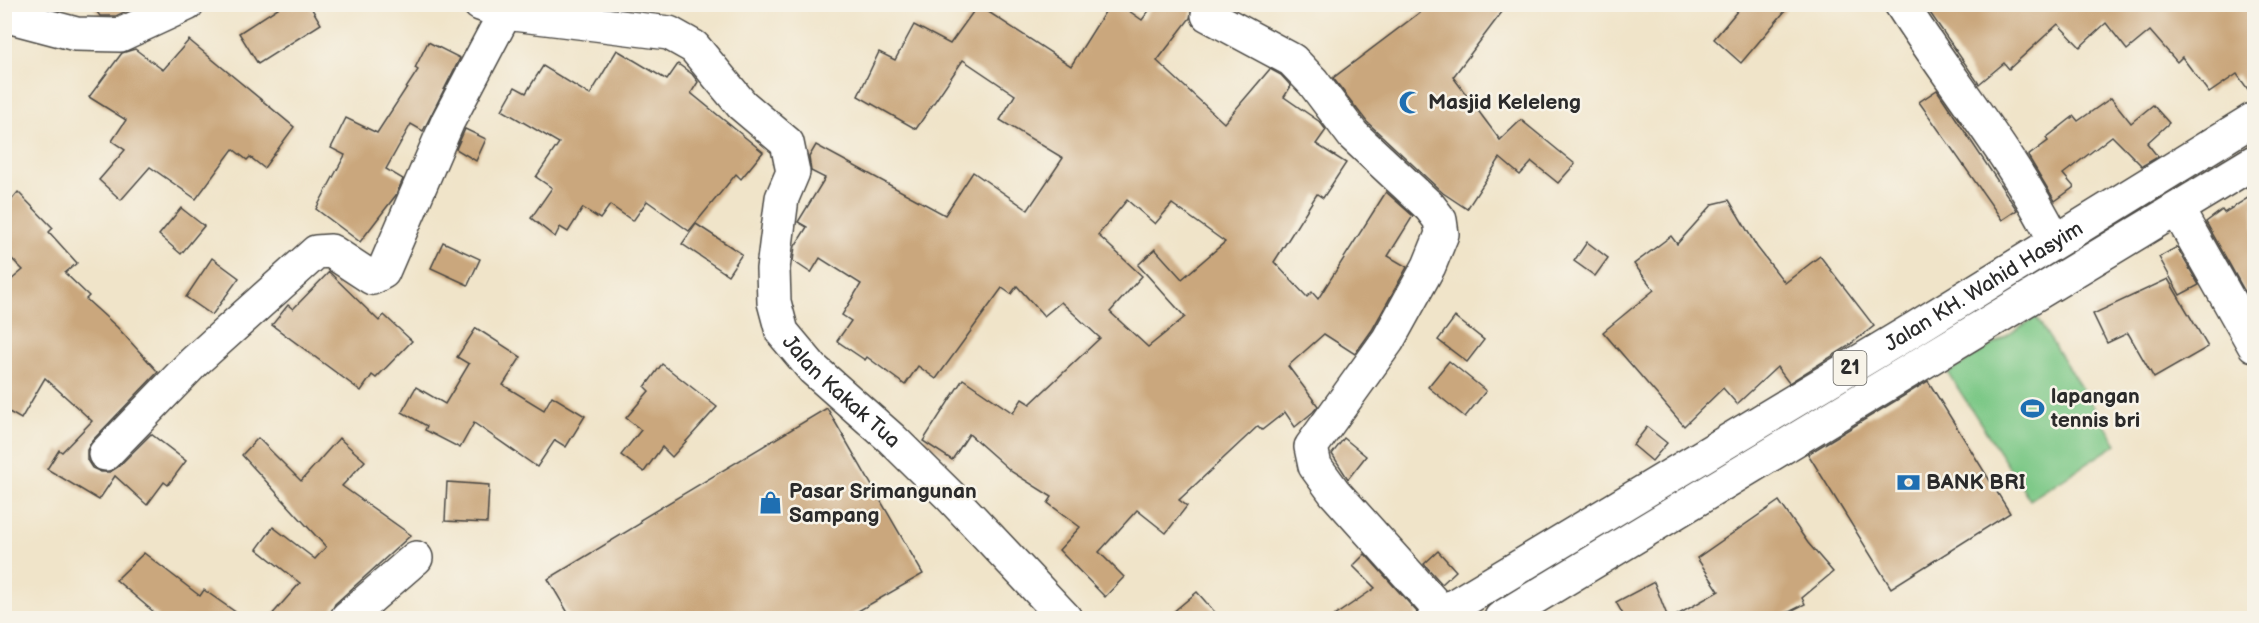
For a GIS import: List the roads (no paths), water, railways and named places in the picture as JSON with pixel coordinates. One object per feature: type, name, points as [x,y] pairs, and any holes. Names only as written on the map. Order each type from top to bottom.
[{"type":"main road","points":[[4,15],[76,34],[120,35],[187,4]]},
{"type":"main road","points":[[1901,4],[2033,196],[2055,241]]},
{"type":"main road","points":[[105,454],[194,362],[316,252],[331,251],[372,279],[383,272],[498,7]]},
{"type":"main road","name":"Jalan Kakak Tua","points":[[498,7],[669,33],[694,47],[742,105],[787,143],[793,172],[782,198],[773,269],[774,302],[782,332],[813,369],[892,439],[951,497],[1065,618]]},
{"type":"main road","points":[[1208,15],[1292,60],[1313,82],[1353,135],[1431,207],[1440,220],[1442,234],[1429,266],[1398,322],[1311,447],[1315,466],[1334,492],[1442,617]]},
{"type":"main road","name":"Jalan KH. Wahid Hasyim","points":[[1442,617],[2254,119]]},
{"type":"main road","name":"Jalan KH. Wahid Hasyim","points":[[1502,618],[2254,162]]},
{"type":"main road","points":[[2177,210],[2254,345]]},
{"type":"main road","points":[[1914,329],[1930,357]]},
{"type":"main road","points":[[347,618],[416,558]]},
{"type":"place","name":"Masjid Keleleng","points":[[1410,102]]},
{"type":"place","name":"lapangan tennis bri","points":[[2033,408]]},
{"type":"place","name":"BANK BRI","points":[[1908,482]]},
{"type":"place","name":"Pasar Srimangunan Sampang","points":[[771,503]]}]
